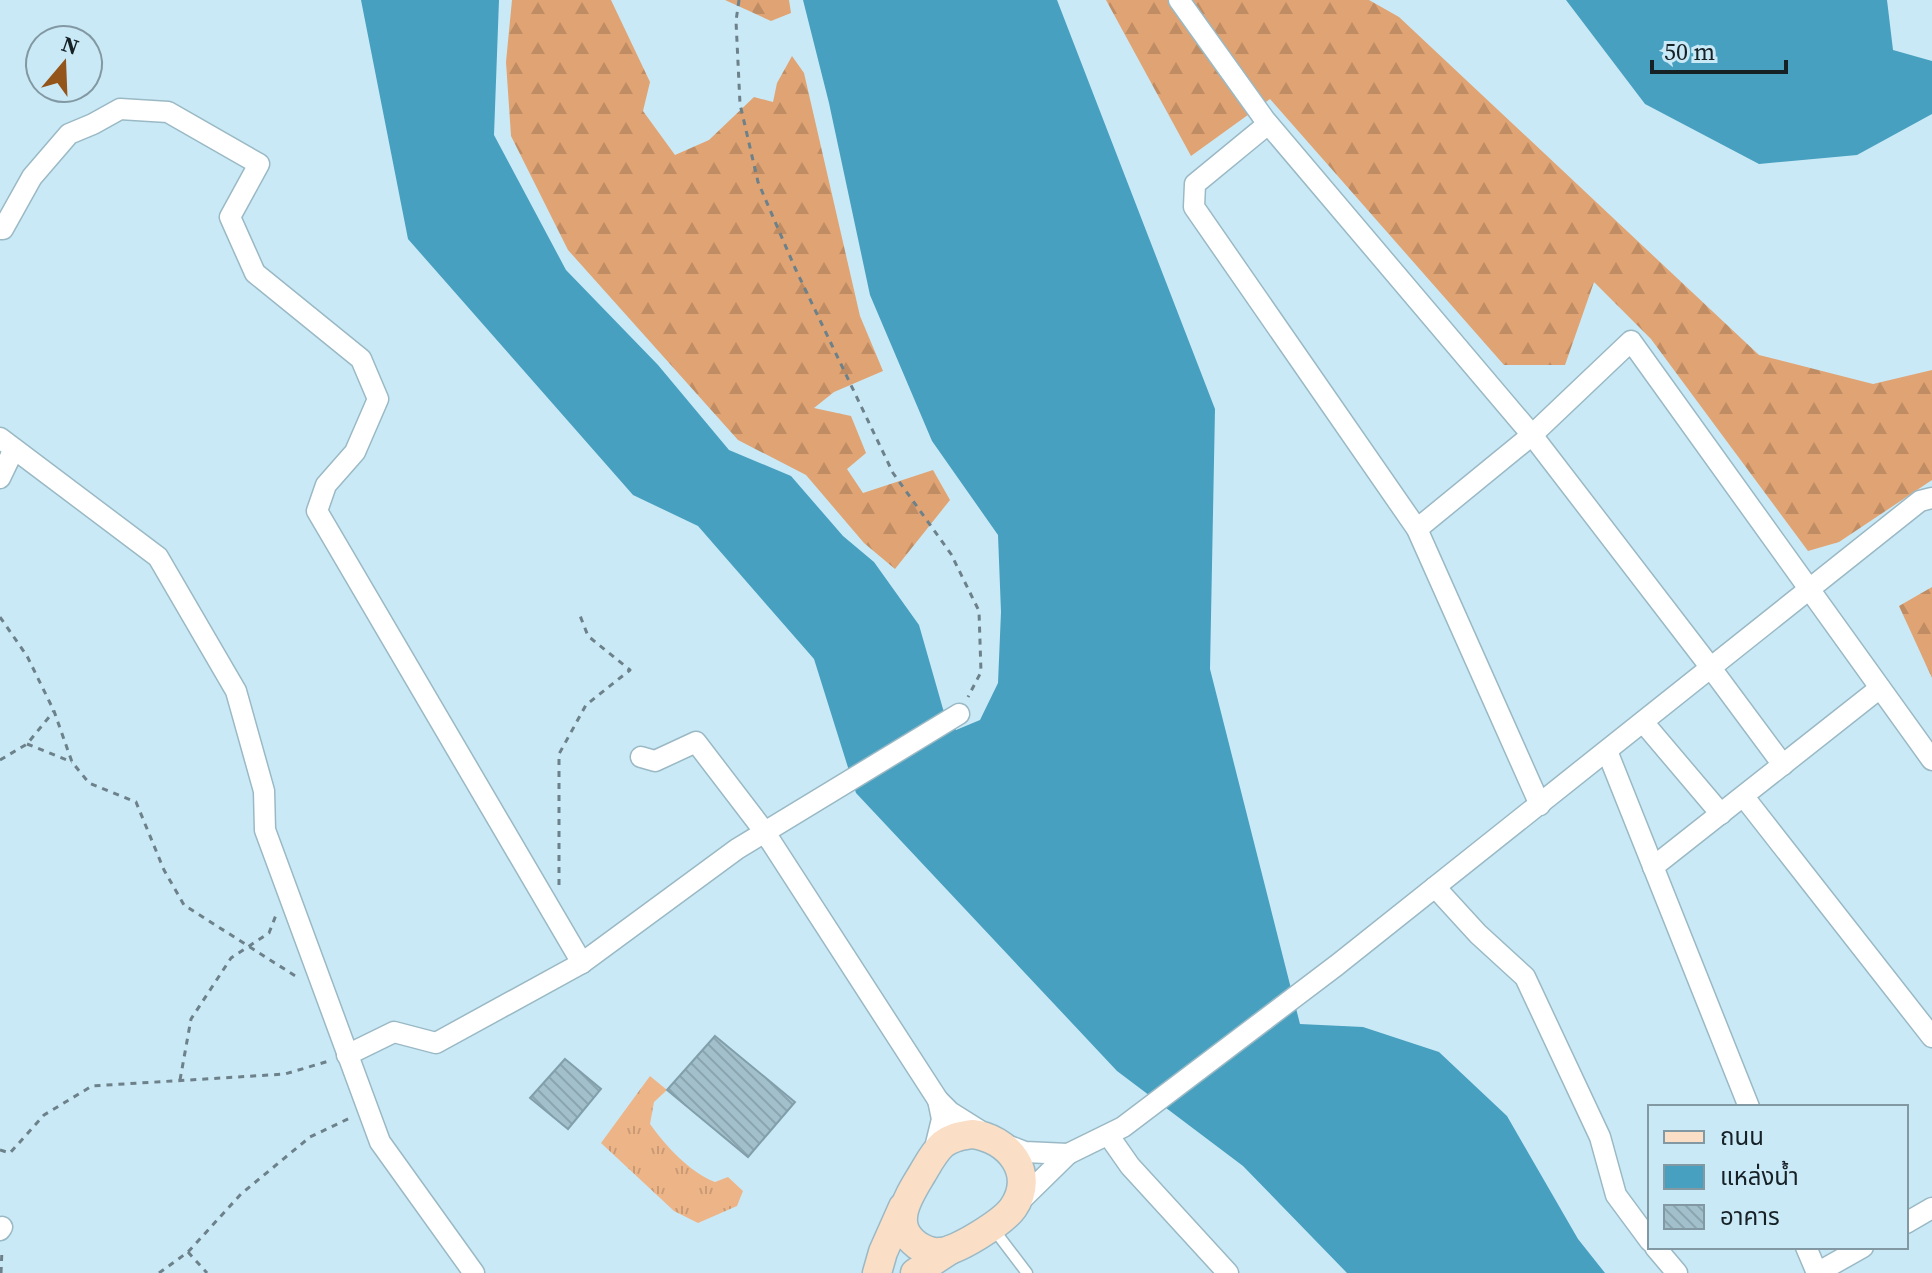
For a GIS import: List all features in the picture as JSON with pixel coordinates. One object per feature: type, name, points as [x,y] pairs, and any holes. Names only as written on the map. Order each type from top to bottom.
[{"type":"street","points":[[1179,0],[1268,124],[1532,435],[1783,765]]},
{"type":"street","points":[[0,229],[3,229],[32,177],[69,134],[120,109],[168,112],[259,164],[230,217],[255,273],[361,359],[378,399],[355,452],[326,485],[317,511],[582,963]]},
{"type":"street","points":[[1268,124],[1195,184],[1194,207],[1417,529],[1540,805]]},
{"type":"street","points":[[1417,529],[1532,435],[1631,341],[1932,760]]},
{"type":"street","points":[[0,478],[7,443],[158,557],[236,691],[264,791],[265,830],[380,1142],[474,1273]]},
{"type":"street","points":[[915,1273],[1002,1217],[1068,1154],[1116,1131],[1337,965],[1920,501],[1932,498]]},
{"type":"street","points":[[1653,867],[1880,688]]},
{"type":"street","points":[[347,1055],[394,1032],[436,1043],[582,963],[764,831],[959,714]]},
{"type":"street","points":[[1643,722],[1721,814]]},
{"type":"street","points":[[641,757],[655,761],[696,742],[764,831],[938,1100],[950,1112],[1011,1152],[1021,1180],[1019,1195],[1002,1217]]},
{"type":"street","points":[[1607,751],[1748,1105]]},
{"type":"street","points":[[1744,797],[1932,1037]]},
{"type":"street","points":[[1435,887],[1478,934],[1525,977],[1600,1137],[1616,1195],[1648,1238]]},
{"type":"street","points":[[933,1156],[942,1119],[938,1100]]},
{"type":"street","points":[[1116,1131],[1130,1166],[1228,1273]]},
{"type":"street","points":[[877,1273],[905,1202],[944,1143],[957,1136],[972,1134],[1025,1152],[1068,1154]]},
{"type":"street","points":[[905,1202],[903,1225],[915,1244],[938,1253],[950,1250]]},
{"type":"street","points":[[1908,1222],[1932,1208]]},
{"type":"street","points":[[1657,1249],[1677,1273]]},
{"type":"street","points":[[1807,1249],[1817,1273],[1859,1249]]},
{"type":"lane","points":[[1002,1217],[1027,1273]]},
{"type":"path","points":[[739,0],[736,21],[740,104],[758,182],[795,268],[893,473],[951,554],[979,611],[981,672],[959,714]]},
{"type":"path","points":[[559,924],[559,754],[586,705],[630,670],[588,636],[579,613]]},
{"type":"path","points":[[0,617],[27,656],[54,711],[72,762],[89,783],[136,802],[164,870],[184,905],[326,996]]},
{"type":"path","points":[[0,760],[27,744],[54,711]]},
{"type":"path","points":[[27,744],[72,762]]},
{"type":"path","points":[[180,1080],[191,1019],[231,958],[269,933],[286,886]]},
{"type":"path","points":[[0,1150],[10,1153],[44,1115],[92,1086],[285,1074],[347,1055]]},
{"type":"path","points":[[159,1273],[188,1252],[241,1194],[310,1137],[368,1110]]},
{"type":"path","points":[[188,1252],[207,1273]]},
{"type":"green space","points":[[512,0],[611,0],[650,82],[643,111],[675,155],[709,140],[754,97],[773,102],[777,83],[792,56],[804,73],[860,316],[883,371],[834,392],[814,408],[851,416],[866,453],[847,469],[863,493],[933,470],[950,500],[895,569],[864,543],[806,475],[738,440],[568,250],[511,136],[506,62]]},
{"type":"green space","points":[[725,0],[789,0],[791,13],[771,21]]},
{"type":"green space","points":[[1106,0],[1369,0],[1399,17],[1759,355],[1873,384],[1932,370],[1932,480],[1839,542],[1808,551],[1651,339],[1594,282],[1565,365],[1504,365],[1270,99],[1191,156]]},
{"type":"green space","points":[[1932,587],[1932,678],[1899,606]]},
{"type":"green space","points":[[650,1076],[667,1090],[654,1102],[650,1124],[696,1172],[715,1182],[728,1177],[743,1191],[737,1206],[698,1223],[674,1211],[601,1143]]},
{"type":"water","points":[[361,0],[499,0],[494,135],[566,270],[658,365],[729,450],[791,476],[843,536],[874,562],[919,625],[943,709],[956,730],[980,720],[998,683],[1001,612],[998,535],[932,441],[870,295],[829,103],[803,0],[1057,0],[1215,409],[1210,669],[1300,1024],[1363,1027],[1439,1052],[1507,1116],[1578,1239],[1605,1273],[1347,1273],[1243,1166],[1117,1071],[856,793],[814,659],[698,526],[633,495],[408,239]]},
{"type":"water","points":[[1566,0],[1887,0],[1893,50],[1932,61],[1932,114],[1857,155],[1759,164],[1645,104]]},
{"type":"building","points":[[715,1036],[795,1102],[748,1157],[667,1090]]},
{"type":"building","points":[[565,1059],[601,1089],[568,1129],[530,1098]]}]
